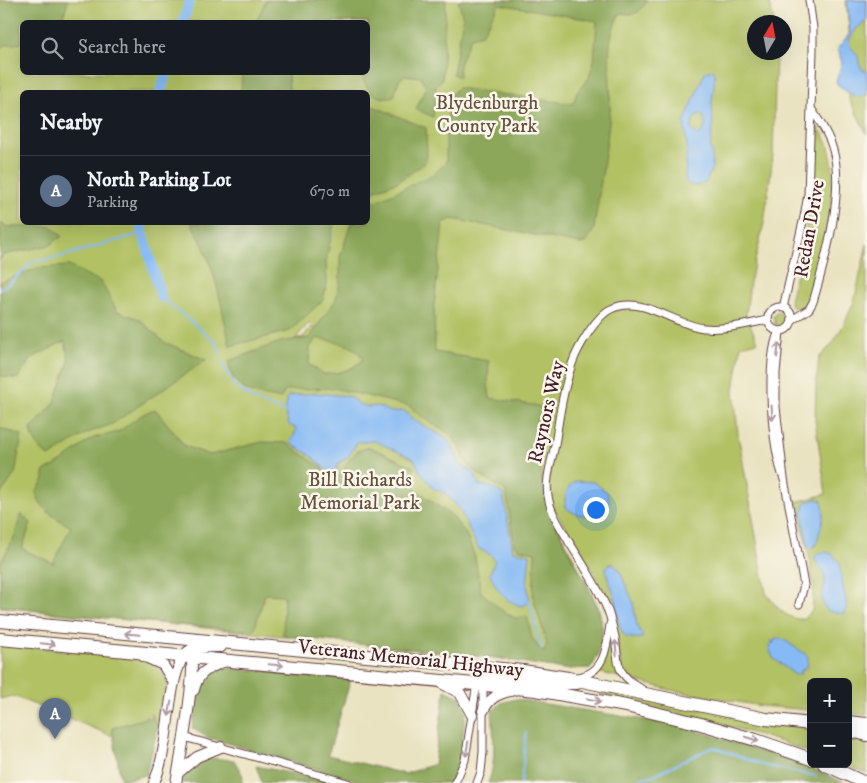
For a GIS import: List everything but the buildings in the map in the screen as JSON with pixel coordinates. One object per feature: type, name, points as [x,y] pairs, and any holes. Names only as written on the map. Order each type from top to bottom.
[{"type":"highway","name":"Veterans Memorial Highway","points":[[0,621],[467,664],[568,678],[766,719],[807,724]]},
{"type":"highway","name":"Veterans Memorial Highway","points":[[4,640],[133,652],[189,655],[430,679],[480,681],[596,700],[701,724],[756,740],[807,759]]},
{"type":"highway","points":[[736,712],[807,719]]},
{"type":"highway","points":[[852,722],[867,724]]},
{"type":"highway","points":[[852,731],[867,735]]},
{"type":"highway","points":[[835,768],[867,778]]},
{"type":"highway","points":[[840,770],[865,783]]},
{"type":"street","name":"Redan Drive","points":[[783,308],[806,205],[813,33],[809,0]]},
{"type":"street","name":"Redan Drive","points":[[779,331],[789,327],[792,320],[809,309],[813,302],[829,235],[836,193],[837,169],[833,150],[829,139],[811,109]]},
{"type":"street","name":"Raynors Way","points":[[651,695],[630,681],[621,671],[618,662],[616,638],[607,610],[553,514],[549,502],[547,489],[572,363],[601,316],[611,308],[625,304],[639,306],[690,325],[704,328],[735,326],[768,320]]},
{"type":"street","points":[[792,320],[790,314],[783,308],[772,310],[768,320],[770,326],[779,331],[774,346],[778,461],[784,480],[804,585],[800,604]]},
{"type":"street","name":"Raynors Way","points":[[568,678],[588,675],[601,663],[606,652],[610,621]]},
{"type":"street","points":[[181,639],[187,645],[189,655],[188,710]]},
{"type":"street","points":[[153,782],[164,746],[176,671],[189,655],[200,648],[251,645]]},
{"type":"street","points":[[133,652],[161,663],[168,671],[174,683]]},
{"type":"street","points":[[177,778],[188,710],[195,685],[201,674],[207,669],[227,660]]},
{"type":"street","points":[[467,664],[477,670],[483,711],[482,762],[477,783]]},
{"type":"street","points":[[455,783],[465,760],[480,681],[490,674],[560,684],[601,684]]},
{"type":"street","points":[[430,679],[457,690],[464,698],[472,716]]},
{"type":"street","points":[[483,711],[488,702],[496,695],[525,688]]},
{"type":"street","points":[[184,737],[348,783]]},
{"type":"street","points":[[177,778],[197,756],[221,747]]},
{"type":"green space","name":"Blydenburgh County Park","points":[[0,0],[769,0],[772,15],[747,15],[747,60],[776,60],[773,154],[764,223],[750,282],[746,315],[758,342],[741,346],[734,390],[738,434],[766,593],[786,615],[803,619],[812,611],[813,584],[809,556],[796,502],[826,494],[815,420],[819,358],[832,344],[854,302],[867,244],[867,552],[865,560],[867,563],[867,715],[852,713],[852,678],[807,678],[807,710],[761,706],[670,690],[630,679],[622,668],[616,637],[594,572],[546,496],[551,513],[598,607],[602,623],[602,639],[591,668],[565,669],[496,658],[0,607]],"holes":[[[308,324],[396,344],[311,327],[303,337],[295,339]]]},
{"type":"green space","points":[[0,0],[68,0],[63,20],[20,20],[20,43],[5,45],[0,48]]},
{"type":"green space","points":[[266,0],[446,0],[442,79],[436,86],[433,117],[416,109],[426,88],[421,77],[405,75],[399,80],[394,96],[376,96],[368,89],[362,75],[370,75],[370,20],[257,20]]},
{"type":"green space","name":"Bill Richards Memorial Park","points":[[458,0],[647,0],[637,13],[622,13],[619,15],[611,37],[609,61],[610,110],[607,140],[594,229],[587,242],[580,244],[452,219],[443,223],[434,307],[435,352],[489,361],[488,383],[490,398],[544,407],[540,436],[540,462],[544,487],[561,535],[598,607],[602,623],[602,639],[591,668],[564,669],[496,658],[283,635],[284,595],[265,594],[254,631],[63,614],[0,606],[0,564],[15,535],[21,514],[31,523],[22,549],[53,563],[71,527],[50,513],[42,505],[36,493],[44,479],[44,471],[55,466],[93,438],[118,432],[143,414],[155,409],[185,446],[210,455],[262,442],[287,443],[322,468],[327,478],[333,479],[343,471],[357,451],[370,447],[414,467],[411,480],[415,489],[453,517],[466,534],[475,557],[481,592],[501,610],[515,618],[527,616],[532,638],[543,653],[547,644],[533,597],[535,552],[519,549],[514,545],[506,491],[481,476],[469,466],[452,435],[423,418],[409,406],[333,388],[286,390],[280,399],[253,393],[235,381],[229,366],[229,361],[283,341],[309,338],[335,301],[340,284],[340,257],[350,225],[370,225],[370,204],[434,174],[446,162],[446,128],[451,94],[458,88],[573,104],[577,92],[589,78],[594,61],[597,21],[499,4],[482,34],[471,37],[459,64],[459,77],[453,74],[463,18]],"holes":[[[316,338],[349,346],[360,354],[363,360],[344,371],[323,374],[309,364],[310,348]]]},
{"type":"green space","points":[[846,0],[867,0],[867,134],[849,99],[849,29]]},
{"type":"green space","points":[[242,75],[288,75],[289,90],[241,90]]},
{"type":"green space","points":[[370,105],[426,128],[427,156],[424,164],[397,182],[370,192]]},
{"type":"green space","points":[[816,127],[825,138],[832,158],[832,198],[811,297],[805,305],[798,308],[791,306],[790,302],[807,222]]},
{"type":"green space","points":[[0,223],[7,227],[51,226],[62,236],[50,245],[3,255],[0,260]]},
{"type":"green space","points":[[192,225],[334,225],[326,262],[327,284],[323,300],[290,331],[230,346],[220,298],[206,252]]},
{"type":"green space","points":[[69,266],[101,282],[117,311],[139,319],[164,342],[206,360],[112,424],[85,434],[49,457],[37,445],[31,429],[54,404],[69,361],[65,341],[32,358],[17,379],[0,376],[0,282],[38,268]]},
{"type":"green space","points":[[779,311],[786,313],[788,317],[786,324],[781,326],[774,323],[773,316]]},
{"type":"green space","points":[[0,428],[22,435],[15,474],[0,495]]},
{"type":"green space","points":[[611,631],[624,678],[596,672]]},
{"type":"green space","points":[[0,644],[148,659],[163,675],[168,688],[161,725],[151,714],[147,715],[142,770],[113,736],[13,696],[0,699]]},
{"type":"green space","points":[[220,667],[351,679],[328,755],[405,774],[434,764],[445,690],[460,697],[466,712],[458,770],[449,783],[365,783],[206,737],[192,728],[202,679]]},
{"type":"green space","points":[[598,694],[622,694],[807,727],[807,751],[759,735],[679,713]]},
{"type":"green space","points":[[515,699],[682,726],[805,765],[807,768],[812,768],[844,783],[488,783],[493,767],[494,738],[492,711],[501,703]]},
{"type":"green space","points":[[152,716],[158,727],[146,775],[121,781],[112,728]]},
{"type":"green space","points":[[852,737],[867,741],[867,773],[851,768]]},
{"type":"green space","points":[[208,758],[234,760],[243,776],[242,783],[182,783],[183,775]]},
{"type":"green space","points":[[256,766],[329,781],[328,783],[262,783]]},
{"type":"water","points":[[847,0],[867,0],[867,20],[856,29],[849,40],[850,46],[858,56],[859,64],[863,70],[867,71],[867,93],[863,97],[855,96],[841,88],[836,82],[842,63],[838,48],[850,33]]},
{"type":"water","points":[[714,70],[715,75],[712,102],[713,127],[710,147],[712,168],[706,182],[695,186],[687,183],[685,180],[687,146],[684,123],[705,72]],"holes":[[[698,114],[703,116],[705,127],[698,135],[691,129],[693,120]]]},
{"type":"water","points":[[315,393],[348,396],[359,404],[368,407],[378,406],[390,412],[405,411],[415,421],[446,439],[452,446],[458,463],[474,473],[479,485],[491,487],[503,494],[513,551],[530,554],[527,585],[530,602],[522,606],[515,604],[502,594],[490,574],[495,561],[491,555],[478,548],[459,508],[445,493],[434,489],[420,471],[414,459],[375,441],[357,442],[350,455],[338,464],[334,477],[310,455],[290,443],[297,429],[289,425],[285,412],[288,396]]},
{"type":"water","points":[[577,481],[593,482],[607,492],[609,499],[608,507],[592,515],[580,515],[569,510],[565,506],[566,495],[571,485]]},
{"type":"water","points":[[817,499],[821,500],[824,510],[816,545],[811,548],[808,547],[802,513],[806,502]]},
{"type":"water","points":[[827,552],[832,554],[840,563],[847,606],[844,614],[830,612],[823,605],[822,597],[825,579],[814,557],[819,553]]},
{"type":"water","points":[[612,563],[619,569],[633,602],[637,626],[643,636],[642,638],[627,637],[621,630],[615,597],[606,571],[606,567]]},
{"type":"water","points":[[775,639],[783,639],[808,656],[807,667],[800,671],[800,674],[795,675],[773,658],[769,648],[771,640],[773,644]]},
{"type":"waterway","points":[[184,20],[190,0]]},
{"type":"waterway","points":[[161,90],[166,75]]},
{"type":"waterway","points":[[141,225],[161,297]]},
{"type":"waterway","points":[[0,289],[10,283],[33,262],[63,256],[143,233]]},
{"type":"waterway","points":[[161,297],[216,342],[220,354]]},
{"type":"waterway","points":[[223,363],[227,373],[240,390],[257,401],[287,412]]},
{"type":"waterway","points":[[529,600],[541,648]]},
{"type":"waterway","points":[[521,783],[526,733]]},
{"type":"waterway","points":[[624,783],[654,775],[713,747],[763,765],[816,776]]},
{"type":"place","name":"North Parking Lot","points":[[55,739]]}]
